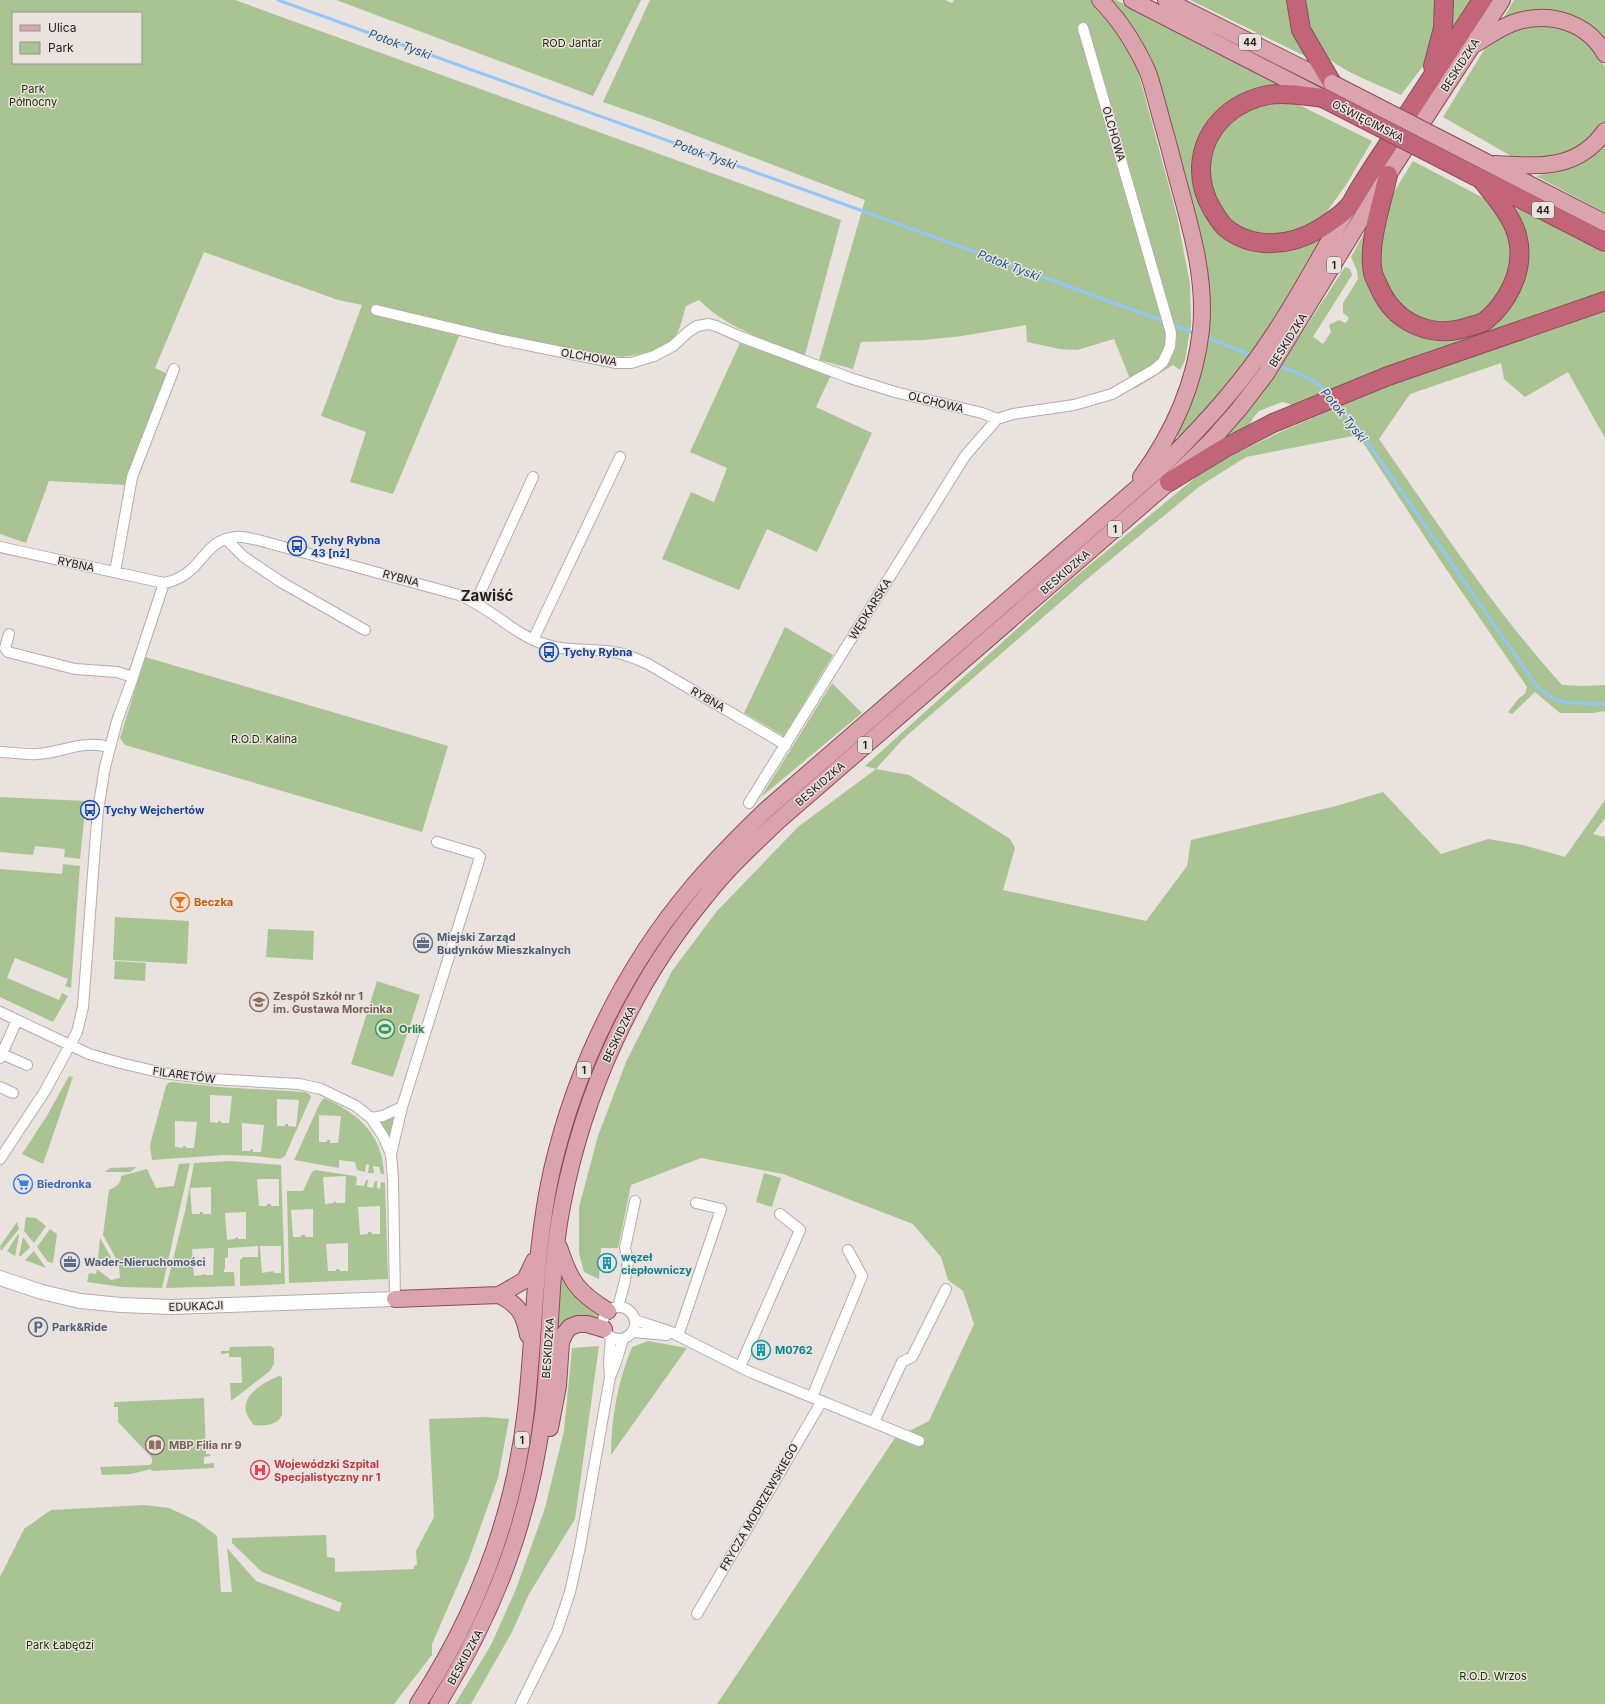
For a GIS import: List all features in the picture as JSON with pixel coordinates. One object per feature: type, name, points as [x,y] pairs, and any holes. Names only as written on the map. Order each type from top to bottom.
[{"type":"highway","points":[[1296,0],[1301,30],[1327,91],[1268,95],[1246,102],[1230,111],[1218,123],[1208,137],[1202,154],[1202,188],[1208,202],[1226,228],[1244,238],[1263,243],[1285,243],[1299,239],[1327,224],[1348,207]]},
{"type":"highway","points":[[1429,82],[1443,28],[1444,0]]},
{"type":"highway","name":"BESKIDZKA","points":[[1348,207],[1482,0]]},
{"type":"highway","name":"OŚWIĘCIMSKA","points":[[1327,91],[1486,171],[1605,242]]},
{"type":"highway","points":[[1388,175],[1372,249],[1373,273],[1384,300],[1403,319],[1421,328],[1446,332],[1464,329],[1486,321],[1504,302],[1517,274],[1519,254],[1517,236],[1486,171]]},
{"type":"highway","points":[[1169,482],[1251,433],[1346,393],[1388,376],[1605,301]]},
{"type":"main road","points":[[1100,0],[1113,13],[1131,39],[1148,71],[1198,259],[1202,293],[1201,329],[1197,358],[1182,408],[1170,433],[1153,460],[1122,501]]},
{"type":"main road","name":"OŚWIĘCIMSKA","points":[[1132,0],[1327,91]]},
{"type":"main road","name":"OŚWIĘCIMSKA","points":[[1166,0],[1327,91]]},
{"type":"main road","name":"BESKIDZKA","points":[[438,1704],[476,1639],[506,1568],[528,1496],[536,1459],[543,1413],[557,1240],[562,1208],[579,1135],[592,1095],[608,1055],[628,1014],[665,950],[706,895],[734,863],[777,822],[1169,482],[1211,441],[1240,409],[1280,354],[1388,175],[1502,0]]},
{"type":"main road","points":[[1472,46],[1508,25],[1519,21],[1551,18],[1564,20],[1578,27],[1597,42],[1605,54]]},
{"type":"main road","points":[[1486,171],[1529,165],[1560,164],[1575,158],[1597,143],[1605,131]]},
{"type":"main road","name":"OŚWIĘCIMSKA","points":[[1486,171],[1605,223]]},
{"type":"main road","name":"BESKIDZKA","points":[[418,1704],[461,1630],[491,1562],[502,1527],[519,1457],[526,1411],[540,1240],[552,1169],[576,1089],[592,1049],[634,968],[693,886],[723,852],[766,810],[1159,470],[1199,430],[1266,346],[1348,207]]},
{"type":"main road","points":[[499,1295],[525,1280],[533,1265],[540,1240]]},
{"type":"main road","points":[[557,1240],[564,1264],[574,1284],[588,1298],[613,1309]]},
{"type":"main road","points":[[395,1299],[499,1295],[508,1299],[518,1307],[525,1319],[531,1351]]},
{"type":"main road","points":[[536,1459],[547,1438],[553,1415],[558,1386],[561,1342],[565,1333],[570,1327],[578,1324],[587,1324],[608,1333]]},
{"type":"street","name":"OLCHOWA","points":[[376,310],[502,340],[616,363],[631,363],[654,356],[673,346],[697,326],[709,324],[850,378],[903,394],[982,413],[997,419],[1013,414],[1074,405],[1112,394],[1155,369],[1163,362],[1170,347],[1171,333],[1084,28]]},
{"type":"street","points":[[114,572],[132,477],[174,369]]},
{"type":"street","name":"WĘDKARSKA","points":[[749,803],[965,456],[997,419]]},
{"type":"street","points":[[534,640],[620,456]]},
{"type":"street","points":[[474,601],[479,595],[533,477]]},
{"type":"street","name":"RYBNA","points":[[0,547],[164,584],[174,581],[193,568],[210,547],[226,539],[238,537],[258,540],[444,590],[474,601],[534,640],[552,646],[615,652],[639,660],[786,745]]},
{"type":"street","points":[[226,539],[244,557],[281,582],[365,630]]},
{"type":"street","points":[[0,1159],[45,1091],[80,1023],[84,1007],[98,810],[110,747],[117,721],[164,584]]},
{"type":"street","points":[[9,634],[5,648],[8,652],[75,669],[117,672],[133,677]]},
{"type":"street","points":[[0,752],[37,754],[84,744],[110,747]]},
{"type":"street","name":"FILARETÓW","points":[[391,1154],[402,1107],[480,857],[477,854],[437,842]]},
{"type":"street","name":"FILARETÓW","points":[[0,1012],[89,1054],[120,1063],[164,1073],[212,1079],[299,1084],[321,1089],[356,1106],[371,1118],[383,1136],[391,1154],[394,1179],[395,1299]]},
{"type":"street","points":[[17,1020],[1,1056],[27,1065]]},
{"type":"street","points":[[0,1087],[14,1093]]},
{"type":"street","points":[[371,1118],[383,1116],[402,1107]]},
{"type":"street","points":[[635,1201],[625,1248],[628,1261],[625,1281],[628,1310],[635,1320],[678,1336],[740,1367],[919,1441]]},
{"type":"street","points":[[678,1336],[722,1209],[696,1204]]},
{"type":"street","points":[[740,1367],[800,1230],[780,1214]]},
{"type":"street","name":"FRYCZA MODRZEWSKIEGO","points":[[697,1614],[817,1399],[862,1276],[848,1250]]},
{"type":"street","name":"EDUKACJI","points":[[0,1278],[42,1292],[80,1301],[121,1305],[170,1307],[395,1299]]},
{"type":"street","points":[[610,1377],[608,1333],[604,1319],[613,1309],[625,1281]]},
{"type":"street","points":[[874,1422],[902,1362],[912,1356],[946,1288]]},
{"type":"street","points":[[613,1309],[628,1310]]},
{"type":"street","points":[[521,1704],[557,1631],[570,1592],[580,1547],[610,1377],[623,1339],[631,1335],[633,1332],[635,1320]]},
{"type":"street","points":[[633,1332],[678,1336]]},
{"type":"street","points":[[608,1333],[623,1339]]},
{"type":"green space","name":"Park Północny","points":[[0,0],[235,0],[841,220],[805,355],[762,339],[735,326],[722,319],[699,300],[686,306],[679,328],[672,340],[651,351],[622,357],[460,334],[393,494],[350,482],[366,432],[321,416],[362,305],[338,300],[204,252],[155,368],[168,374],[126,485],[49,481],[26,543],[0,534]]},
{"type":"green space","name":"ROD Jantar","points":[[336,0],[641,0],[593,96]]},
{"type":"green space","points":[[650,0],[945,0],[952,3],[954,0],[1094,0],[1134,56],[1177,216],[1190,284],[1191,324],[1185,360],[1180,370],[1173,365],[1134,389],[1114,339],[1077,350],[1060,349],[1027,342],[1026,325],[962,336],[924,340],[861,342],[853,369],[819,360],[865,200],[652,119],[603,102]]},
{"type":"green space","points":[[1110,0],[1116,0],[1286,88],[1227,104],[1196,180],[1234,239],[1326,231],[1269,328],[1216,403],[1182,438],[1174,435],[1207,306],[1153,76]]},
{"type":"green space","points":[[1190,0],[1292,0],[1311,59]]},
{"type":"green space","points":[[1300,0],[1440,0],[1429,58],[1401,95],[1363,79],[1325,56],[1316,47],[1309,36]]},
{"type":"green space","points":[[1451,0],[1471,0],[1450,31]]},
{"type":"green space","points":[[1514,0],[1605,0],[1605,44],[1593,29],[1585,23],[1559,14],[1535,12],[1501,22]]},
{"type":"green space","points":[[1533,23],[1561,25],[1590,41],[1605,67],[1605,123],[1586,145],[1561,158],[1511,156],[1443,117],[1487,45],[1506,32]]},
{"type":"green space","points":[[1287,99],[1372,141],[1346,185],[1320,221],[1285,238],[1233,228],[1218,211],[1205,157],[1211,138],[1245,106]]},
{"type":"green space","points":[[1605,140],[1605,213],[1536,176],[1558,170]]},
{"type":"green space","points":[[1413,161],[1489,201],[1506,220],[1513,245],[1513,273],[1499,301],[1477,319],[1450,325],[1421,323],[1388,296],[1376,248],[1392,195]]},
{"type":"green space","points":[[1517,208],[1605,253],[1605,295],[1301,407],[1282,402],[1259,411],[1253,418],[1248,428],[1218,443],[1277,371],[1345,267],[1350,269],[1352,275],[1313,337],[1323,344],[1331,332],[1329,325],[1339,320],[1346,323],[1349,318],[1343,313],[1343,303],[1358,279],[1357,271],[1351,257],[1367,228],[1370,285],[1433,336],[1511,302],[1513,214]]},
{"type":"green space","points":[[1605,306],[1605,438],[1568,372],[1525,397],[1504,379],[1501,363],[1410,394],[1379,439],[1466,565],[1512,626],[1562,685],[1605,685],[1605,711],[1593,713],[1560,713],[1535,692],[1512,714],[1508,712],[1519,698],[1525,694],[1527,687],[1442,563],[1358,435],[1246,457],[1200,486],[1087,579],[903,739],[876,769],[865,766],[1069,582],[1195,478],[1220,461],[1289,428],[1386,387],[1497,348],[1559,321]]},
{"type":"green space","points":[[740,343],[831,375],[816,407],[872,433],[817,552],[767,529],[739,590],[662,559],[691,492],[714,502],[727,468],[690,452]]},
{"type":"green space","points":[[785,627],[833,655],[784,736],[744,713]]},
{"type":"green space","name":"R.O.D. Kalina","points":[[145,657],[448,746],[422,832],[125,745],[120,738]]},
{"type":"green space","points":[[832,683],[862,713],[761,797]]},
{"type":"green space","name":"R.O.D. Wrzos","points":[[876,769],[909,775],[1010,839],[1015,848],[1003,890],[1146,921],[1187,866],[1191,840],[1336,806],[1383,792],[1441,854],[1488,839],[1523,845],[1565,857],[1605,800],[1605,818],[1593,834],[1605,837],[1605,1704],[717,1704],[895,1438],[929,1421],[974,1324],[963,1291],[948,1280],[941,1257],[913,1224],[783,1174],[701,1158],[631,1185],[618,1248],[601,1248],[599,1279],[584,1272],[579,1253],[579,1207],[598,1136],[626,1062],[672,971],[717,911],[798,827]]},
{"type":"green space","points":[[0,797],[86,801],[80,859],[64,857],[65,849],[35,846],[33,855],[0,852]]},
{"type":"green space","points":[[63,864],[80,866],[71,988],[65,986],[68,979],[15,958],[7,978],[59,1000],[62,993],[68,996],[53,1022],[0,997],[0,869],[62,874]]},
{"type":"green space","points":[[115,917],[189,921],[187,964],[113,960]]},
{"type":"green space","points":[[268,929],[314,931],[313,960],[266,957]]},
{"type":"green space","points":[[115,961],[146,963],[145,981],[114,979]]},
{"type":"green space","name":"Orlik","points":[[377,981],[420,995],[393,1077],[351,1064]]},
{"type":"green space","points":[[69,1076],[73,1077],[43,1164],[22,1154],[48,1114]]},
{"type":"green space","points":[[172,1082],[219,1087],[305,1092],[311,1097],[285,1156],[280,1159],[255,1156],[223,1155],[152,1160],[150,1147],[151,1141],[168,1083]],"holes":[[[210,1095],[232,1096],[229,1123],[221,1123],[221,1121],[218,1121],[218,1123],[210,1122]],[[277,1099],[299,1100],[296,1127],[288,1126],[288,1124],[285,1124],[285,1126],[277,1126]],[[175,1121],[197,1122],[194,1148],[186,1148],[186,1146],[183,1146],[183,1148],[175,1147]],[[242,1123],[264,1125],[261,1152],[253,1152],[253,1149],[250,1151],[242,1151]]]},
{"type":"green space","points":[[324,1098],[358,1118],[374,1137],[383,1160],[384,1174],[381,1174],[379,1167],[373,1166],[374,1173],[368,1173],[369,1165],[366,1164],[365,1172],[357,1170],[355,1162],[339,1160],[339,1168],[294,1160],[320,1103]],"holes":[[[319,1115],[341,1116],[338,1143],[330,1143],[330,1140],[327,1140],[327,1142],[319,1142]]]},
{"type":"green space","points":[[395,1115],[389,1143],[377,1121]]},
{"type":"green space","points":[[231,1161],[281,1165],[285,1284],[240,1286],[240,1260],[243,1257],[258,1257],[258,1246],[228,1248],[228,1257],[225,1258],[224,1272],[234,1272],[235,1286],[166,1288],[185,1211],[194,1163]],"holes":[[[257,1179],[279,1179],[279,1206],[271,1206],[271,1204],[267,1204],[267,1206],[259,1206]],[[211,1187],[211,1214],[203,1214],[203,1212],[200,1212],[200,1214],[192,1214],[190,1188]],[[246,1212],[246,1239],[238,1239],[238,1237],[227,1240],[225,1213]],[[260,1246],[281,1246],[281,1273],[274,1273],[273,1271],[262,1273]],[[214,1248],[213,1275],[204,1274],[194,1276],[192,1249]]]},
{"type":"green space","points":[[190,1163],[162,1288],[122,1287],[87,1282],[89,1273],[96,1274],[97,1269],[111,1280],[120,1278],[119,1264],[103,1235],[109,1190],[118,1185],[121,1176],[147,1169],[156,1188],[174,1186],[179,1164]]},
{"type":"green space","points":[[137,1167],[130,1172],[105,1172],[110,1168]]},
{"type":"green space","points":[[315,1170],[355,1176],[357,1178],[356,1185],[364,1186],[366,1180],[368,1180],[367,1187],[373,1188],[375,1181],[377,1181],[377,1188],[380,1189],[381,1182],[385,1183],[388,1279],[289,1283],[287,1191],[303,1191],[312,1172]],"holes":[[[346,1176],[345,1203],[337,1203],[335,1201],[334,1203],[325,1204],[323,1177]],[[380,1206],[380,1234],[372,1234],[371,1232],[368,1232],[368,1234],[360,1235],[358,1207]],[[313,1209],[313,1237],[305,1237],[305,1235],[301,1235],[301,1237],[293,1237],[291,1210]],[[348,1243],[348,1271],[340,1271],[339,1269],[336,1269],[336,1271],[328,1271],[326,1244]]]},
{"type":"green space","points":[[764,1173],[781,1178],[772,1207],[756,1202]]},
{"type":"green space","points":[[26,1217],[36,1218],[46,1226],[34,1243],[24,1231]]},
{"type":"green space","points":[[17,1222],[19,1229],[1,1251],[0,1246]]},
{"type":"green space","points":[[50,1229],[57,1234],[53,1263],[48,1262],[37,1247]]},
{"type":"green space","points":[[18,1234],[19,1235],[15,1256],[7,1251]]},
{"type":"green space","points":[[23,1237],[30,1247],[21,1256],[19,1256]]},
{"type":"green space","points":[[100,1238],[111,1257],[108,1260],[98,1259]]},
{"type":"green space","points":[[34,1251],[46,1268],[25,1260]]},
{"type":"green space","points":[[560,1271],[602,1312],[599,1321],[555,1340]]},
{"type":"green space","points":[[648,1341],[687,1348],[611,1455],[612,1427],[616,1400],[627,1360],[632,1347]]},
{"type":"green space","points":[[270,1346],[274,1348],[274,1364],[270,1371],[231,1401],[230,1383],[242,1383],[241,1357],[229,1357],[229,1353],[221,1354],[221,1351],[229,1351],[230,1347]]},
{"type":"green space","points":[[599,1346],[575,1519],[529,1594],[512,1632],[471,1704],[455,1704],[491,1645],[516,1589],[545,1508],[564,1431],[572,1348]]},
{"type":"green space","points":[[279,1376],[282,1377],[282,1415],[280,1419],[274,1423],[266,1425],[254,1425],[248,1416],[246,1408],[250,1395],[263,1384]]},
{"type":"green space","points":[[204,1398],[206,1454],[210,1454],[210,1456],[204,1457],[204,1464],[214,1463],[214,1468],[152,1471],[151,1469],[131,1474],[102,1475],[100,1467],[150,1465],[152,1463],[152,1458],[118,1422],[118,1407],[114,1407],[114,1402]]},
{"type":"green space","name":"Park Łabędzi","points":[[486,1417],[509,1419],[498,1478],[469,1559],[432,1644],[432,1655],[394,1704],[0,1704],[0,1577],[24,1529],[51,1510],[145,1505],[169,1508],[197,1521],[217,1536],[221,1592],[232,1592],[227,1548],[256,1581],[339,1612],[342,1603],[262,1572],[232,1543],[232,1538],[326,1535],[327,1557],[335,1558],[335,1572],[414,1569],[414,1566],[417,1565],[416,1551],[434,1517],[429,1419]]},
{"type":"waterway","name":"Potok Tyski","points":[[278,0],[1166,322]]},
{"type":"waterway","name":"Potok Tyski","points":[[1171,324],[1196,334]]},
{"type":"waterway","name":"Potok Tyski","points":[[1205,337],[1254,356]]},
{"type":"waterway","name":"Potok Tyski","points":[[1277,365],[1312,380],[1329,395]]},
{"type":"waterway","name":"Potok Tyski","points":[[1336,403],[1357,427],[1538,688],[1556,700],[1570,703],[1605,704]]},
{"type":"place","name":"Tychy Rybna 43 [nż]","points":[[297,546]]},
{"type":"place","name":"Tychy Rybna","points":[[549,652]]},
{"type":"place","name":"Tychy Wejchertów","points":[[90,810]]},
{"type":"place","name":"Beczka","points":[[180,902]]},
{"type":"place","name":"Miejski Zarząd Budynków Mieszkalnych","points":[[423,943]]},
{"type":"place","name":"Zespół Szkół nr 1 im. Gustawa Morcinka","points":[[259,1002]]},
{"type":"place","name":"Orlik","points":[[385,1029]]},
{"type":"place","name":"Biedronka","points":[[23,1184]]},
{"type":"place","name":"Wader-Nieruchomości","points":[[70,1262]]},
{"type":"place","name":"węzeł ciepłowniczy","points":[[607,1263]]},
{"type":"place","name":"Park&Ride","points":[[38,1327]]},
{"type":"place","name":"M0762","points":[[761,1350]]},
{"type":"place","name":"MBP Filia nr 9","points":[[155,1445]]},
{"type":"place","name":"Wojewódzki Szpital Specjalistyczny nr 1","points":[[260,1470]]},
{"type":"district","name":"Zawiść","points":[[487,595]]}]
